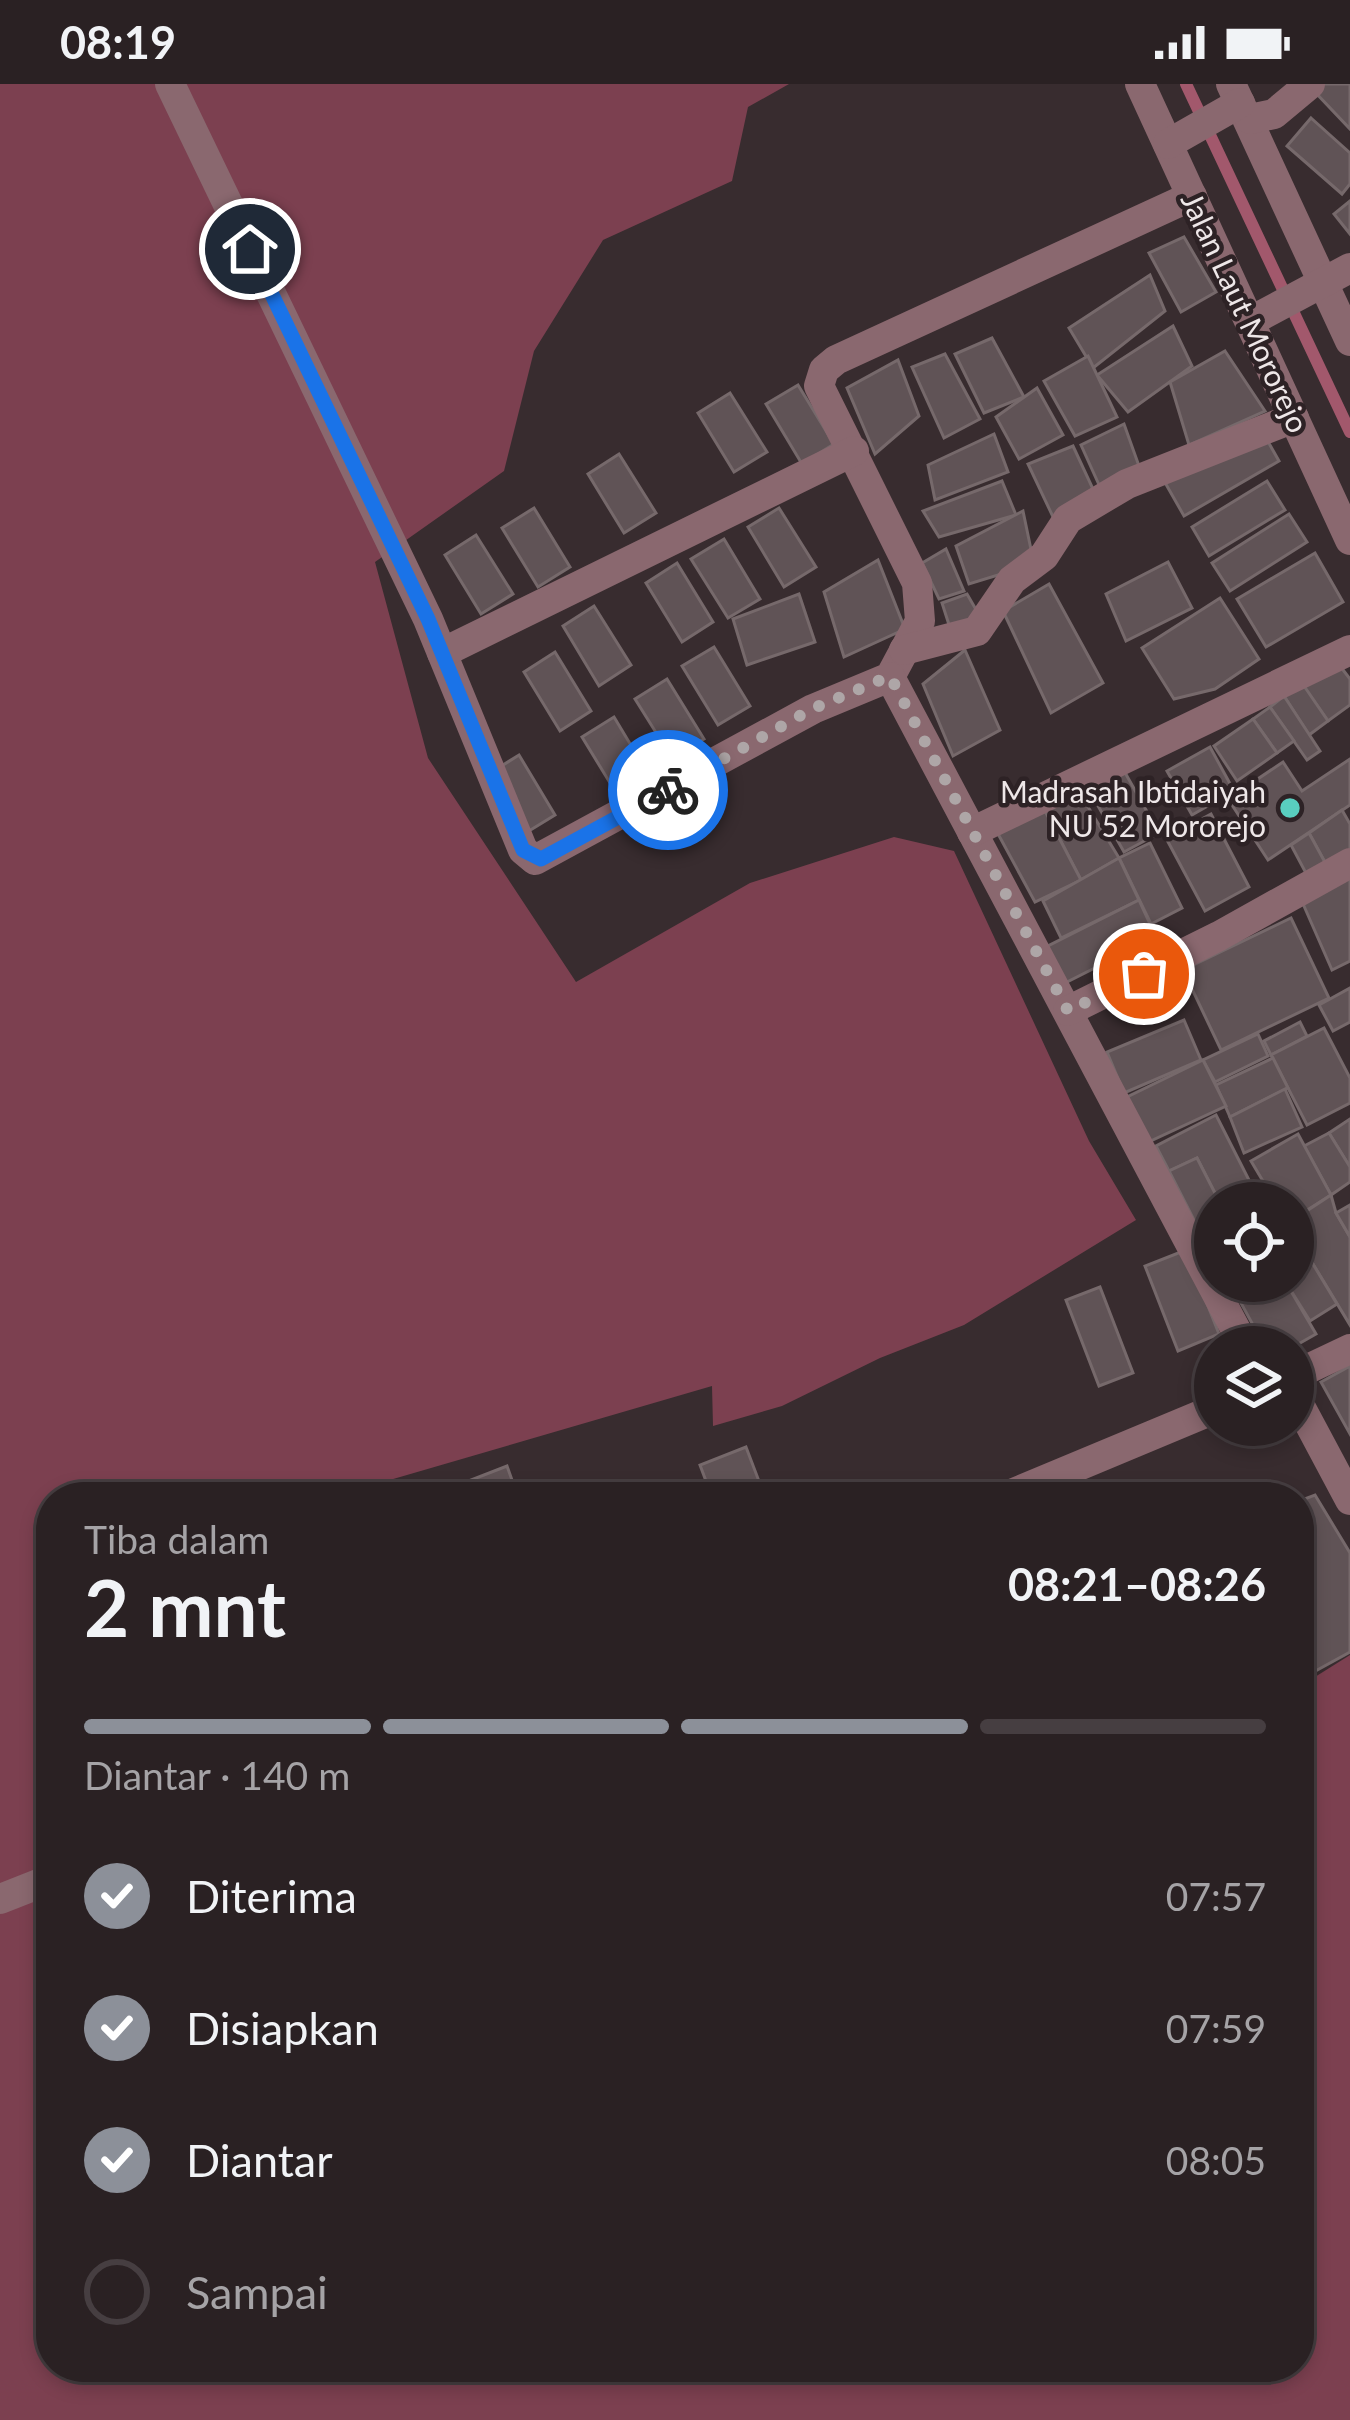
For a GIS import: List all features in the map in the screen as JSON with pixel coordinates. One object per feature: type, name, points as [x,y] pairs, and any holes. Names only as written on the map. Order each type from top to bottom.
[{"type":"street","points":[[170,84],[442,653],[523,850],[535,860],[897,663],[977,631],[1012,580],[1044,556],[1068,519],[1126,484],[1294,418]]},
{"type":"street","name":"Jalan Laut Mororejo","points":[[1140,84],[1350,540]]},
{"type":"street","points":[[1168,144],[1241,102],[1274,114],[1310,84]]},
{"type":"street","points":[[1241,102],[1337,276],[1350,340]]},
{"type":"street","points":[[897,663],[920,621],[917,583],[819,386],[824,370],[836,360],[1192,196]]},
{"type":"street","points":[[1251,321],[1337,276]]},
{"type":"street","points":[[442,653],[854,451]]},
{"type":"street","points":[[972,832],[1350,650]]},
{"type":"street","points":[[897,663],[972,832],[1234,1326]]},
{"type":"street","points":[[1068,1011],[1220,936],[1350,863]]},
{"type":"street","points":[[1314,1366],[1350,1349]]},
{"type":"street","points":[[1040,1482],[1194,1418]]},
{"type":"street","points":[[1314,1433],[1350,1500]]},
{"type":"street","points":[[0,1899],[36,1885]]},
{"type":"shaded area","points":[[0,84],[789,84],[748,107],[732,181],[603,240],[534,351],[504,471],[375,562],[428,758],[576,982],[750,883],[894,837],[954,851],[1089,1141],[1136,1220],[964,1325],[880,1358],[782,1406],[713,1426],[712,1386],[383,1482],[36,1482],[36,2382],[1314,2382],[1314,1678],[1350,1655],[1350,2420],[0,2420]]},
{"type":"building","points":[[1321,84],[1350,84],[1350,129],[1314,91]]},
{"type":"building","points":[[1311,118],[1350,153],[1350,184],[1342,194],[1287,146]]},
{"type":"building","points":[[1350,201],[1350,234],[1334,214]]},
{"type":"building","points":[[1184,237],[1216,292],[1181,312],[1149,253]]},
{"type":"building","points":[[1150,275],[1165,311],[1093,368],[1069,328]]},
{"type":"building","points":[[1173,326],[1192,366],[1128,412],[1097,375]]},
{"type":"building","points":[[992,338],[1024,397],[984,413],[955,354]]},
{"type":"building","points":[[1225,351],[1265,411],[1189,445],[1170,382]]},
{"type":"building","points":[[945,354],[980,419],[944,438],[912,367]]},
{"type":"building","points":[[1088,356],[1117,417],[1075,436],[1044,381]]},
{"type":"building","points":[[898,360],[919,416],[875,454],[847,388]]},
{"type":"building","points":[[798,385],[834,444],[802,464],[766,404]]},
{"type":"building","points":[[1037,388],[1063,435],[1019,459],[996,417]]},
{"type":"building","points":[[730,393],[767,452],[734,472],[698,413]]},
{"type":"building","points":[[1124,424],[1139,466],[1100,487],[1081,445]]},
{"type":"building","points":[[1258,424],[1279,461],[1184,516],[1163,479]]},
{"type":"building","points":[[994,434],[1008,472],[935,500],[928,465]]},
{"type":"building","points":[[1073,446],[1093,489],[1054,519],[1028,464]]},
{"type":"building","points":[[619,454],[656,513],[624,533],[588,474]]},
{"type":"building","points":[[1002,481],[1016,515],[939,537],[923,511]]},
{"type":"building","points":[[1267,481],[1285,510],[1209,556],[1192,527]]},
{"type":"building","points":[[534,508],[570,567],[538,587],[502,528]]},
{"type":"building","points":[[779,508],[816,567],[784,587],[748,527]]},
{"type":"building","points":[[1023,511],[1034,564],[969,584],[956,546]]},
{"type":"building","points":[[1289,514],[1307,542],[1230,591],[1212,563]]},
{"type":"building","points":[[476,535],[513,594],[481,614],[445,555]]},
{"type":"building","points":[[724,539],[760,599],[728,618],[691,559]]},
{"type":"building","points":[[946,549],[964,591],[939,599],[922,563]]},
{"type":"building","points":[[1315,553],[1343,602],[1266,647],[1237,599]]},
{"type":"building","points":[[878,560],[905,629],[844,657],[824,592]]},
{"type":"building","points":[[1168,562],[1192,608],[1126,641],[1106,594]]},
{"type":"building","points":[[677,563],[713,622],[682,642],[646,583]]},
{"type":"building","points":[[1049,584],[1103,683],[1051,713],[1003,611]]},
{"type":"building","points":[[799,594],[815,642],[747,665],[733,619]]},
{"type":"building","points":[[967,594],[982,620],[951,631],[942,603]]},
{"type":"building","points":[[1220,598],[1259,659],[1215,689],[1174,699],[1142,648]]},
{"type":"building","points":[[594,606],[631,665],[599,686],[563,626]]},
{"type":"building","points":[[714,647],[750,706],[718,725],[682,666]]},
{"type":"building","points":[[965,650],[1000,730],[953,756],[923,684]]},
{"type":"building","points":[[555,652],[591,711],[560,731],[524,672]]},
{"type":"building","points":[[1337,662],[1350,679],[1350,705],[1328,721],[1304,687]]},
{"type":"building","points":[[667,679],[704,739],[672,758],[635,699]]},
{"type":"building","points":[[1302,683],[1328,721],[1309,735],[1284,696]]},
{"type":"building","points":[[1284,696],[1320,751],[1307,760],[1270,707]]},
{"type":"building","points":[[1270,707],[1294,741],[1277,753],[1253,719]]},
{"type":"building","points":[[614,717],[650,777],[618,796],[582,737]]},
{"type":"building","points":[[1253,719],[1277,753],[1237,781],[1214,746]]},
{"type":"building","points":[[1210,747],[1234,791],[1192,815],[1167,771]]},
{"type":"building","points":[[519,755],[555,815],[524,834],[487,775]]},
{"type":"building","name":"Madrasah Ibtidaiyah NU 52 Mororejo","points":[[1350,759],[1350,805],[1268,860],[1228,799],[1283,762],[1302,791]]},
{"type":"building","points":[[1123,769],[1159,833],[1124,852],[1088,788]]},
{"type":"building","points":[[1076,787],[1119,858],[1081,880],[1043,807]]},
{"type":"building","points":[[1043,807],[1081,880],[1035,902],[997,832]]},
{"type":"building","points":[[1342,810],[1350,824],[1350,855],[1327,866],[1309,833]]},
{"type":"building","points":[[1211,814],[1249,887],[1205,911],[1166,838]]},
{"type":"building","points":[[1309,833],[1327,866],[1308,877],[1291,845]]},
{"type":"building","points":[[1150,843],[1182,908],[1151,924],[1119,858]]},
{"type":"building","points":[[1119,858],[1139,900],[1061,938],[1043,901]]},
{"type":"building","points":[[1350,868],[1350,961],[1332,970],[1300,897]]},
{"type":"building","points":[[1139,900],[1156,937],[1061,985],[1042,949]]},
{"type":"building","points":[[1291,918],[1329,998],[1221,1050],[1183,970]]},
{"type":"building","points":[[1350,988],[1350,1022],[1333,1031],[1319,1005]]},
{"type":"building","points":[[1184,1020],[1201,1060],[1124,1093],[1107,1052]]},
{"type":"building","points":[[1300,1022],[1307,1036],[1271,1055],[1264,1041]]},
{"type":"building","points":[[1324,1028],[1350,1078],[1350,1103],[1307,1125],[1271,1055]]},
{"type":"building","points":[[1258,1034],[1268,1056],[1215,1082],[1203,1060]]},
{"type":"building","points":[[1273,1058],[1288,1088],[1230,1117],[1216,1085]]},
{"type":"building","points":[[1203,1060],[1226,1106],[1144,1144],[1123,1099]]},
{"type":"building","points":[[1285,1089],[1302,1127],[1244,1153],[1230,1117]]},
{"type":"building","points":[[1216,1115],[1250,1182],[1209,1182],[1197,1158],[1169,1171],[1156,1146]]},
{"type":"building","points":[[1350,1119],[1350,1167],[1329,1133]]},
{"type":"building","points":[[1329,1133],[1350,1167],[1350,1182],[1331,1195],[1304,1146]]},
{"type":"building","points":[[1298,1134],[1331,1195],[1314,1206],[1314,1182],[1264,1182],[1251,1161]]},
{"type":"building","points":[[1197,1158],[1209,1182],[1194,1182],[1194,1220],[1169,1171]]},
{"type":"building","points":[[1331,1195],[1350,1237],[1350,1325],[1314,1266],[1314,1206]]},
{"type":"building","points":[[1350,1205],[1350,1237],[1336,1213]]},
{"type":"building","points":[[1186,1250],[1194,1270],[1194,1302],[1206,1302],[1216,1326],[1194,1326],[1194,1344],[1178,1351],[1145,1266]]},
{"type":"building","points":[[1314,1266],[1337,1304],[1310,1321],[1298,1302],[1314,1302]]},
{"type":"building","points":[[1100,1287],[1133,1373],[1099,1386],[1066,1300]]},
{"type":"building","points":[[1240,1302],[1297,1302],[1311,1326],[1254,1326]]},
{"type":"building","points":[[1350,1366],[1350,1434],[1321,1382]]},
{"type":"building","points":[[746,1447],[759,1482],[706,1482],[700,1465]]},
{"type":"building","points":[[507,1466],[513,1482],[466,1482]]},
{"type":"building","points":[[1314,1495],[1350,1553],[1350,1652],[1314,1672]]},
{"type":"waterway","points":[[1186,84],[1350,432]]},
{"type":"way so far","points":[[668,790],[812,709],[890,676],[1068,1011],[1144,974]]},
{"type":"place","name":"Madrasah Ibtidaiyah NU 52 Mororejo","points":[[1290,808]]},
{"type":"route","points":[[250,249],[428,619],[523,850],[541,859],[668,790]]}]
